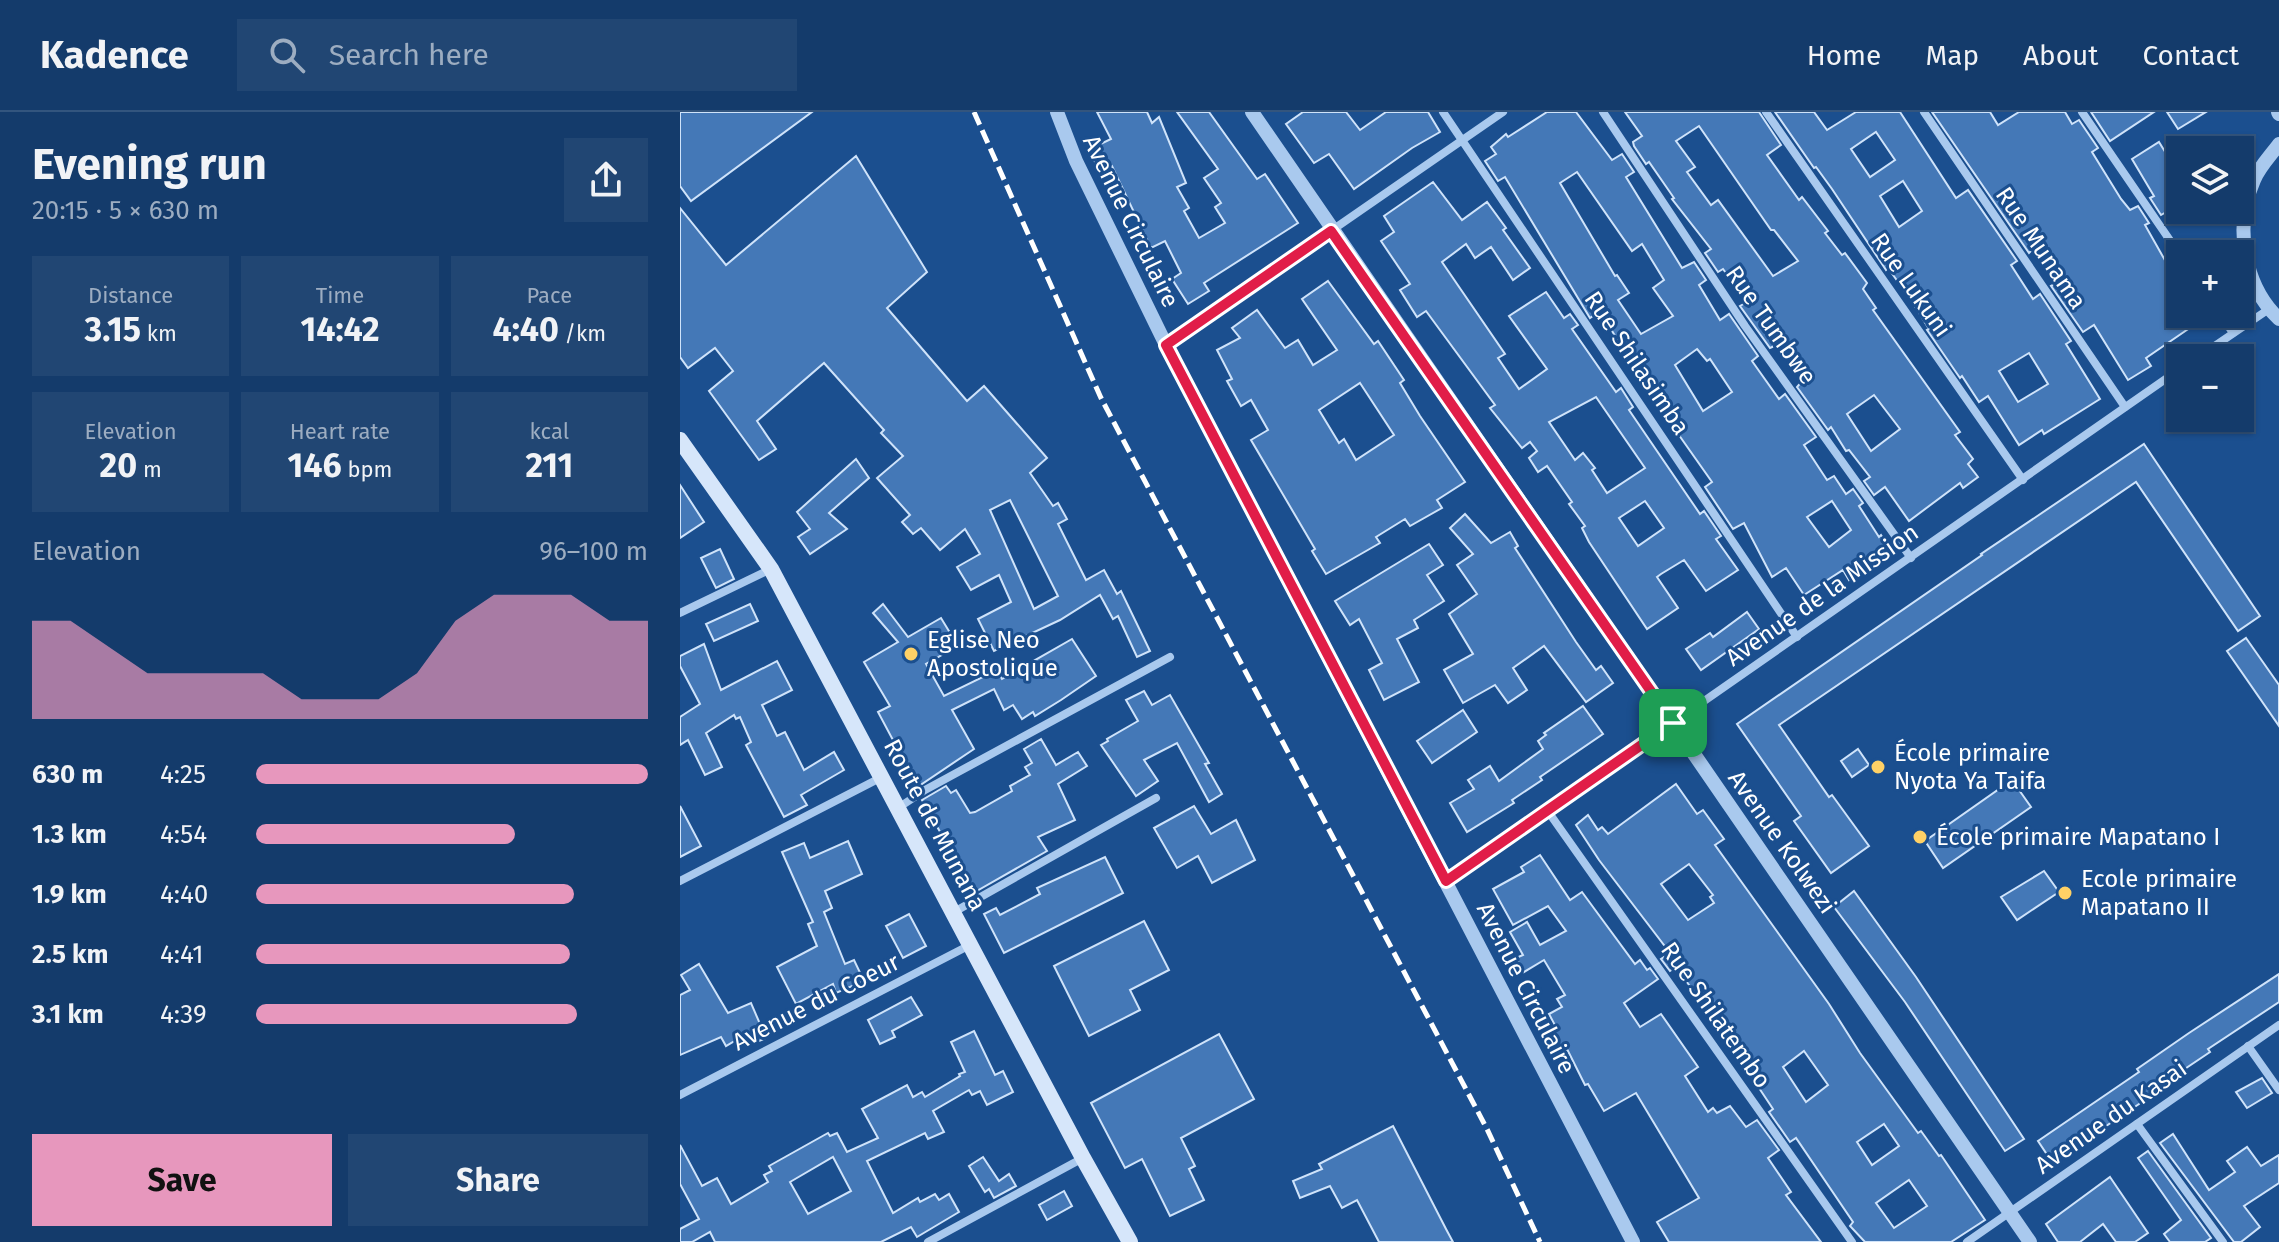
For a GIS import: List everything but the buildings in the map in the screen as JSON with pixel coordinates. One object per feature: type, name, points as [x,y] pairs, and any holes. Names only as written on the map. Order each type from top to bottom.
[{"type":"main road","name":"Route de Munana","points":[[680,440],[771,569],[1130,1242]]},
{"type":"street","name":"Avenue Circulaire","points":[[1057,112],[1076,161],[1166,345],[1633,1242]]},
{"type":"street","name":"Avenue Kolwezi","points":[[1252,112],[1331,231],[2030,1242]]},
{"type":"street","name":"Rue Shilasimba","points":[[1443,112],[1797,637]]},
{"type":"street","points":[[1166,345],[1503,112]]},
{"type":"street","name":"Rue Tumbwe","points":[[1603,112],[1745,326],[1911,558]]},
{"type":"street","name":"Rue Lukuni","points":[[1766,112],[2023,480]]},
{"type":"street","name":"Rue Munama","points":[[1924,112],[2125,407]]},
{"type":"street","points":[[2082,112],[2170,240]]},
{"type":"street","points":[[2217,344],[2274,314],[2246,262],[2242,224],[2254,179],[2279,144]]},
{"type":"street","points":[[2230,328],[2233,333]]},
{"type":"street","name":"Avenue de la Mission","points":[[1446,881],[2166,379]]},
{"type":"street","points":[[680,613],[771,569]]},
{"type":"street","points":[[898,808],[925,790],[1170,657]]},
{"type":"street","points":[[680,881],[882,777]]},
{"type":"street","points":[[954,912],[1156,798]]},
{"type":"street","name":"Rue Shilatembo","points":[[1547,810],[1852,1242]]},
{"type":"street","name":"Avenue du Coeur","points":[[680,1095],[971,945]]},
{"type":"street","name":"Avenue du Kasai","points":[[1967,1242],[2279,1025]]},
{"type":"street","points":[[2248,1046],[2279,1090]]},
{"type":"street","points":[[2137,1124],[2223,1242]]},
{"type":"street","points":[[928,1242],[1083,1158]]},
{"type":"railway","points":[[974,112],[1101,398],[1487,1129],[1540,1242]]},
{"type":"place","name":"Eglise Neo Apostolique","points":[[911,654]]},
{"type":"place","name":"École primaire Nyota Ya Taifa","points":[[1878,767]]},
{"type":"place","name":"École primaire Mapatano I","points":[[1920,837]]},
{"type":"place","name":"Ecole primaire Mapatano II","points":[[2065,893]]},
{"type":"route","points":[[1331,231],[1673,723],[1446,881],[1166,345],[1331,231]]}]
